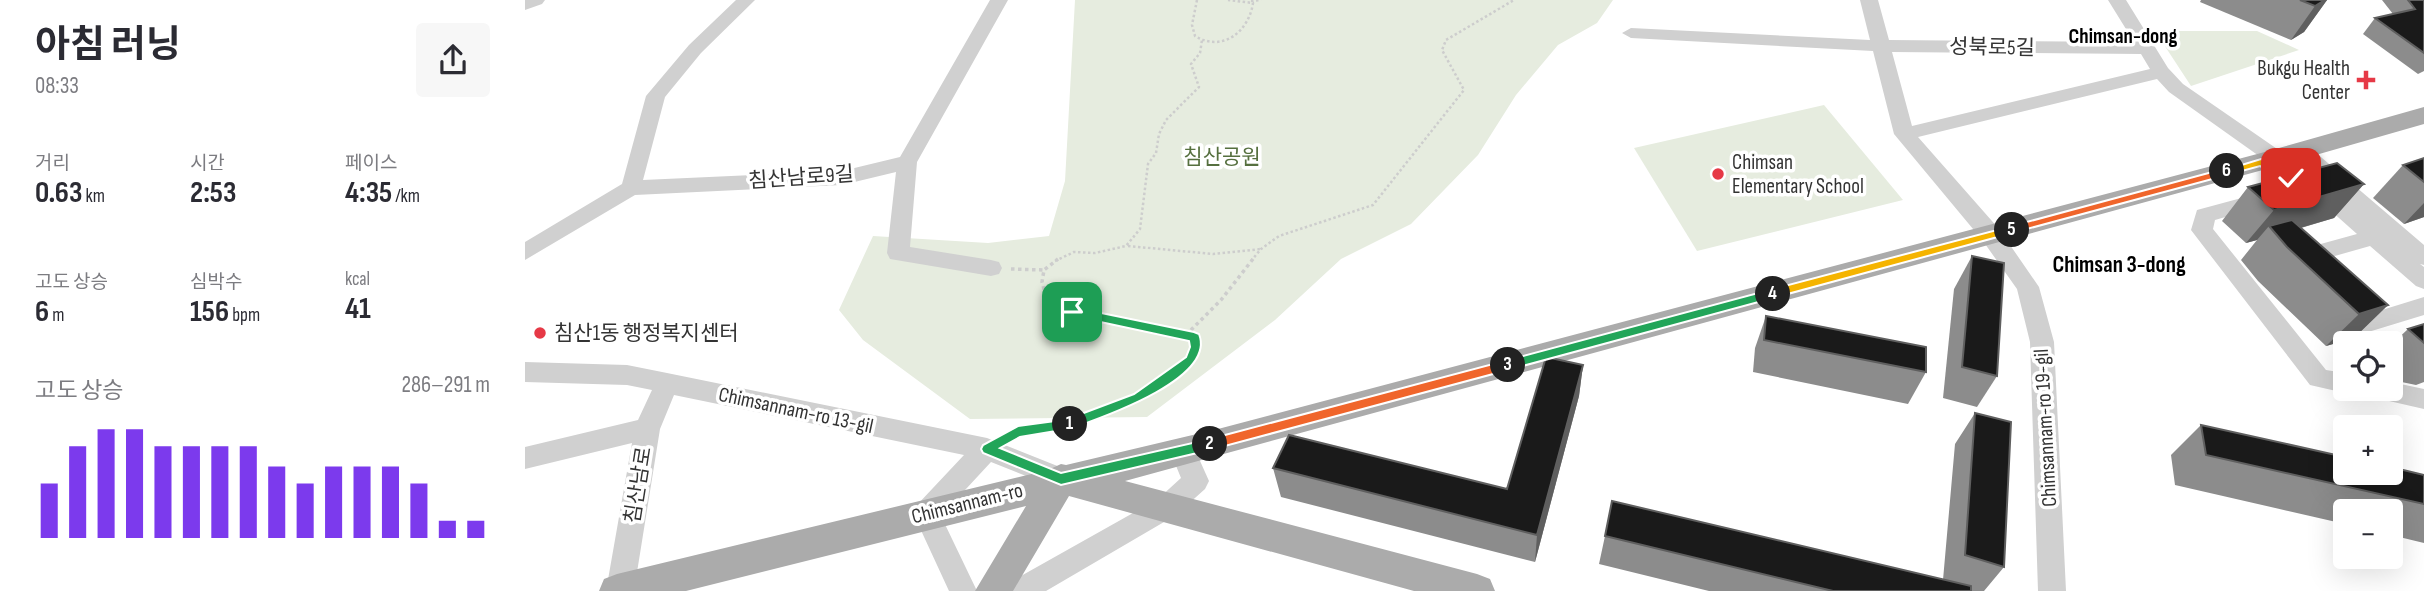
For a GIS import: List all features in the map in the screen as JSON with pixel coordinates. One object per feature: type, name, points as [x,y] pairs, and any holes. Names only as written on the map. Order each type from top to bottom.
[{"type":"main road","points":[[993,591],[1061,479],[1183,451],[1991,235],[2424,115]]},
{"type":"main road","name":"Chimsannam-ro","points":[[619,591],[1061,479],[1477,591]]},
{"type":"street","points":[[525,5],[536,0]]},
{"type":"street","points":[[631,188],[656,96],[695,49],[745,0]]},
{"type":"street","points":[[991,268],[898,253],[907,162],[999,0]]},
{"type":"street","points":[[1869,0],[1904,134],[1991,235]]},
{"type":"street","points":[[2117,0],[2161,72],[2176,88],[2421,251]]},
{"type":"street","name":"성북로5길","points":[[1631,33],[1880,46],[2147,48]]},
{"type":"street","points":[[1904,134],[2161,72]]},
{"type":"street","points":[[2279,157],[2424,280]]},
{"type":"street","name":"침산남로9길","points":[[525,251],[631,188],[842,178],[907,162]]},
{"type":"street","points":[[2310,186],[2205,215],[2202,230],[2319,378],[2333,381]]},
{"type":"street","name":"Chimsannam-ro 19-gil","points":[[1991,235],[2028,287],[2042,342],[2052,591]]},
{"type":"street","points":[[2315,278],[2295,260],[2374,236]]},
{"type":"street","points":[[2335,296],[2365,324],[2424,306]]},
{"type":"street","name":"Chimsannam-ro 13-gil","points":[[525,372],[627,375],[988,449],[1061,479]]},
{"type":"street","name":"침산남로","points":[[619,591],[647,429],[667,383]]},
{"type":"street","points":[[2403,394],[2424,398]]},
{"type":"street","points":[[525,457],[647,429]]},
{"type":"street","points":[[963,591],[926,513],[988,449]]},
{"type":"street","points":[[1020,591],[1167,508],[1196,481],[1183,451]]},
{"type":"path","points":[[1203,0],[1197,0],[1191,29],[1202,40],[1226,41],[1244,31],[1253,17],[1253,4],[1228,0]]},
{"type":"path","points":[[1246,2],[1261,0]]},
{"type":"path","points":[[1186,335],[1214,308],[1261,249],[1279,236],[1373,205],[1464,90],[1442,50],[1446,40],[1514,0]]},
{"type":"path","points":[[1126,246],[1140,229],[1148,164],[1156,153],[1159,134],[1166,120],[1199,87],[1191,64],[1200,52],[1202,40]]},
{"type":"path","points":[[988,449],[1018,432],[1078,423],[1138,398],[1191,360],[1196,347],[1194,337],[1049,307],[1042,282],[1044,270],[1053,262],[1074,252],[1095,253],[1126,246],[1213,254],[1261,249]]},
{"type":"path","points":[[991,268],[1044,270]]},
{"type":"green space","name":"침산공원","points":[[1075,0],[1613,0],[1597,23],[1558,45],[1516,95],[1478,155],[1411,224],[1341,259],[1275,320],[1147,417],[970,419],[863,340],[839,310],[873,236],[988,243],[1049,236],[1065,181]]},
{"type":"green space","points":[[2155,31],[2257,31],[2299,50],[2191,86]]},
{"type":"green space","points":[[1824,105],[1903,200],[1697,251],[1634,148]]},
{"type":"building","points":[[2300,0],[2325,0],[2315,6]]},
{"type":"building","points":[[2408,0],[2424,0],[2424,53],[2375,18],[2415,9]]},
{"type":"building","points":[[2424,158],[2424,182],[2403,165]]},
{"type":"building","points":[[2337,163],[2364,184],[2274,210],[2248,187]]},
{"type":"building","points":[[2292,220],[2388,305],[2359,314],[2287,247],[2269,226]]},
{"type":"building","points":[[1972,256],[2004,263],[1997,376],[1962,367]]},
{"type":"building","points":[[1766,316],[1926,347],[1926,372],[1764,340]]},
{"type":"building","points":[[2424,324],[2424,343],[2408,329]]},
{"type":"building","points":[[1546,357],[1583,365],[1537,535],[1273,468],[1289,435],[1507,489]]},
{"type":"building","points":[[1975,413],[2011,422],[2004,567],[1965,555]]},
{"type":"building","points":[[2201,425],[2333,454],[2333,484],[2206,455]]},
{"type":"building","points":[[2403,470],[2424,475],[2424,504],[2339,485],[2403,485]]},
{"type":"building","points":[[1612,501],[1971,586],[1971,591],[1833,591],[1605,536]]},
{"type":"place","name":"Bukgu Health Center","points":[[2366,80]]},
{"type":"place","name":"Chimsan Elementary School","points":[[1718,174]]},
{"type":"place","name":"침산1동 행정복지센터","points":[[540,333]]},
{"type":"district","name":"Chimsan-dong","points":[[2123,36]]},
{"type":"district","name":"Chimsan 3-dong","points":[[2119,264]]},
{"type":"route","points":[[1072,312],[1194,337],[1196,347],[1191,360],[1138,398],[1078,423],[1018,432],[988,449],[1061,479],[1218,443],[2261,162],[2291,178]]}]
